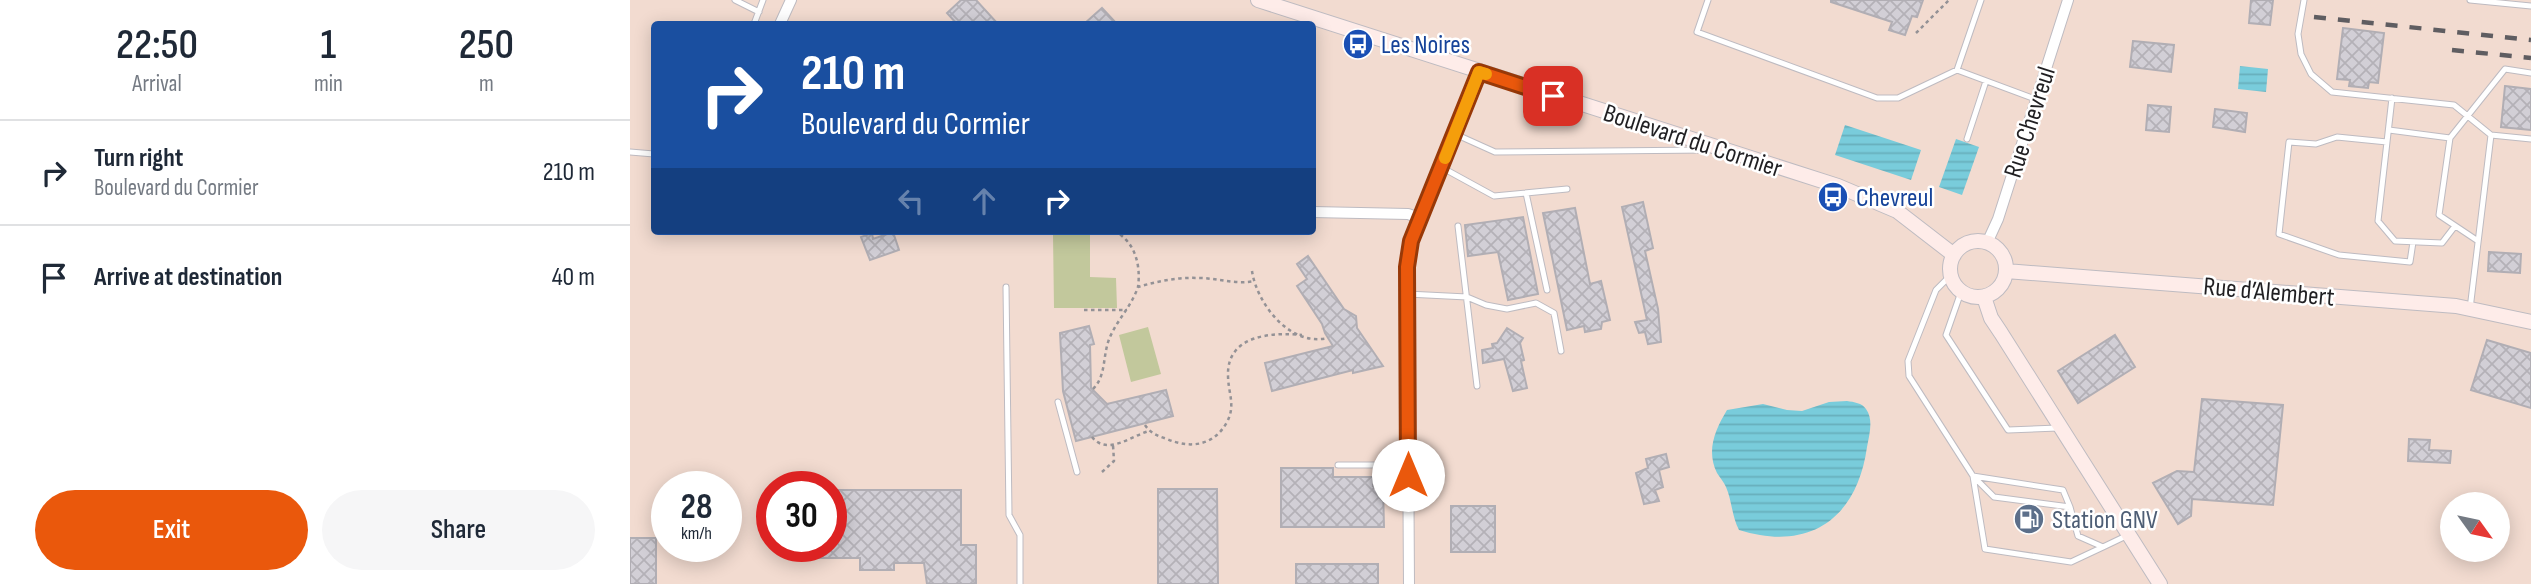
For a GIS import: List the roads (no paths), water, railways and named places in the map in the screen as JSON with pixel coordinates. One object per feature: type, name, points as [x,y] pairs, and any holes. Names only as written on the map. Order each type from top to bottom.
[{"type":"street","points":[[781,21],[791,0]]},
{"type":"street","name":"Boulevard du Cormier","points":[[1258,0],[1868,197],[1897,211],[1954,255]]},
{"type":"street","name":"Rue Chevreul","points":[[1987,243],[1998,219],[2068,0]]},
{"type":"street","points":[[1409,584],[1407,267],[1411,241],[1479,72]]},
{"type":"street","points":[[1316,212],[1408,214],[1420,218]]},
{"type":"street","points":[[1969,243],[1987,243],[2001,254],[2006,271],[1999,287],[1983,297],[1961,292],[1951,275],[1954,255],[1969,243]]},
{"type":"street","name":"Rue d’Alembert","points":[[2006,271],[2470,309],[2531,322]]},
{"type":"street","points":[[1983,297],[1992,318],[2160,584]]},
{"type":"lane","points":[[735,0],[759,12]]},
{"type":"lane","points":[[755,21],[763,0]]},
{"type":"lane","points":[[1708,0],[1697,32],[1877,98],[1898,98],[1957,70],[1981,0]]},
{"type":"lane","points":[[2304,0],[2298,34],[2301,54],[2311,74],[2332,92],[2454,105],[2491,135],[2531,139]]},
{"type":"lane","points":[[2470,0],[2531,6]]},
{"type":"lane","points":[[2478,242],[2439,215],[2450,138],[2505,69],[2531,73]]},
{"type":"lane","points":[[1957,70],[2035,99]]},
{"type":"lane","points":[[1967,139],[1986,81]]},
{"type":"lane","points":[[2392,98],[2378,221],[2395,241],[2442,243],[2455,226]]},
{"type":"lane","points":[[2389,130],[2450,138]]},
{"type":"lane","points":[[1455,134],[1496,152],[1724,150]]},
{"type":"lane","points":[[2470,309],[2491,135]]},
{"type":"lane","points":[[2387,142],[2337,136],[2316,144],[2289,142],[2279,234],[2339,255],[2410,262],[2413,242]]},
{"type":"lane","points":[[630,152],[651,154]]},
{"type":"lane","points":[[1441,167],[1494,196],[1567,189]]},
{"type":"lane","points":[[1527,193],[1547,290]]},
{"type":"lane","points":[[1458,226],[1477,386]]},
{"type":"lane","points":[[1951,275],[1936,290],[1908,361],[1909,376],[1973,476],[1994,497],[2070,508]]},
{"type":"lane","points":[[1006,287],[1009,515],[1020,535],[1020,584]]},
{"type":"lane","points":[[1961,292],[1946,335],[2008,430],[2061,428]]},
{"type":"lane","points":[[1407,294],[1467,297],[1486,305],[1507,309],[1536,303],[1554,313],[1561,351]]},
{"type":"lane","points":[[1058,402],[1077,472]]},
{"type":"lane","points":[[1338,465],[1377,465],[1387,475],[1408,475]]},
{"type":"lane","points":[[1973,476],[2063,490],[2078,536],[2103,547]]},
{"type":"lane","points":[[1973,476],[1985,549],[2071,562],[2129,534]]},
{"type":"water","points":[[2240,66],[2268,69],[2266,92],[2238,89]]},
{"type":"water","points":[[1845,125],[1921,150],[1911,180],[1835,155]]},
{"type":"water","points":[[1956,139],[1979,147],[1962,195],[1939,187]]},
{"type":"water","points":[[1847,401],[1864,407],[1870,418],[1870,428],[1862,472],[1841,511],[1826,524],[1808,532],[1787,536],[1764,536],[1739,530],[1728,492],[1717,473],[1712,457],[1713,441],[1727,410],[1763,404],[1802,411],[1829,402]]},
{"type":"railway","points":[[2314,17],[2531,40]]},
{"type":"railway","points":[[2452,50],[2531,58]]},
{"type":"place","name":"Les Noires","points":[[1358,44]]},
{"type":"place","name":"Chevreul","points":[[1833,197]]},
{"type":"place","name":"Station GNV","points":[[2029,519]]}]
